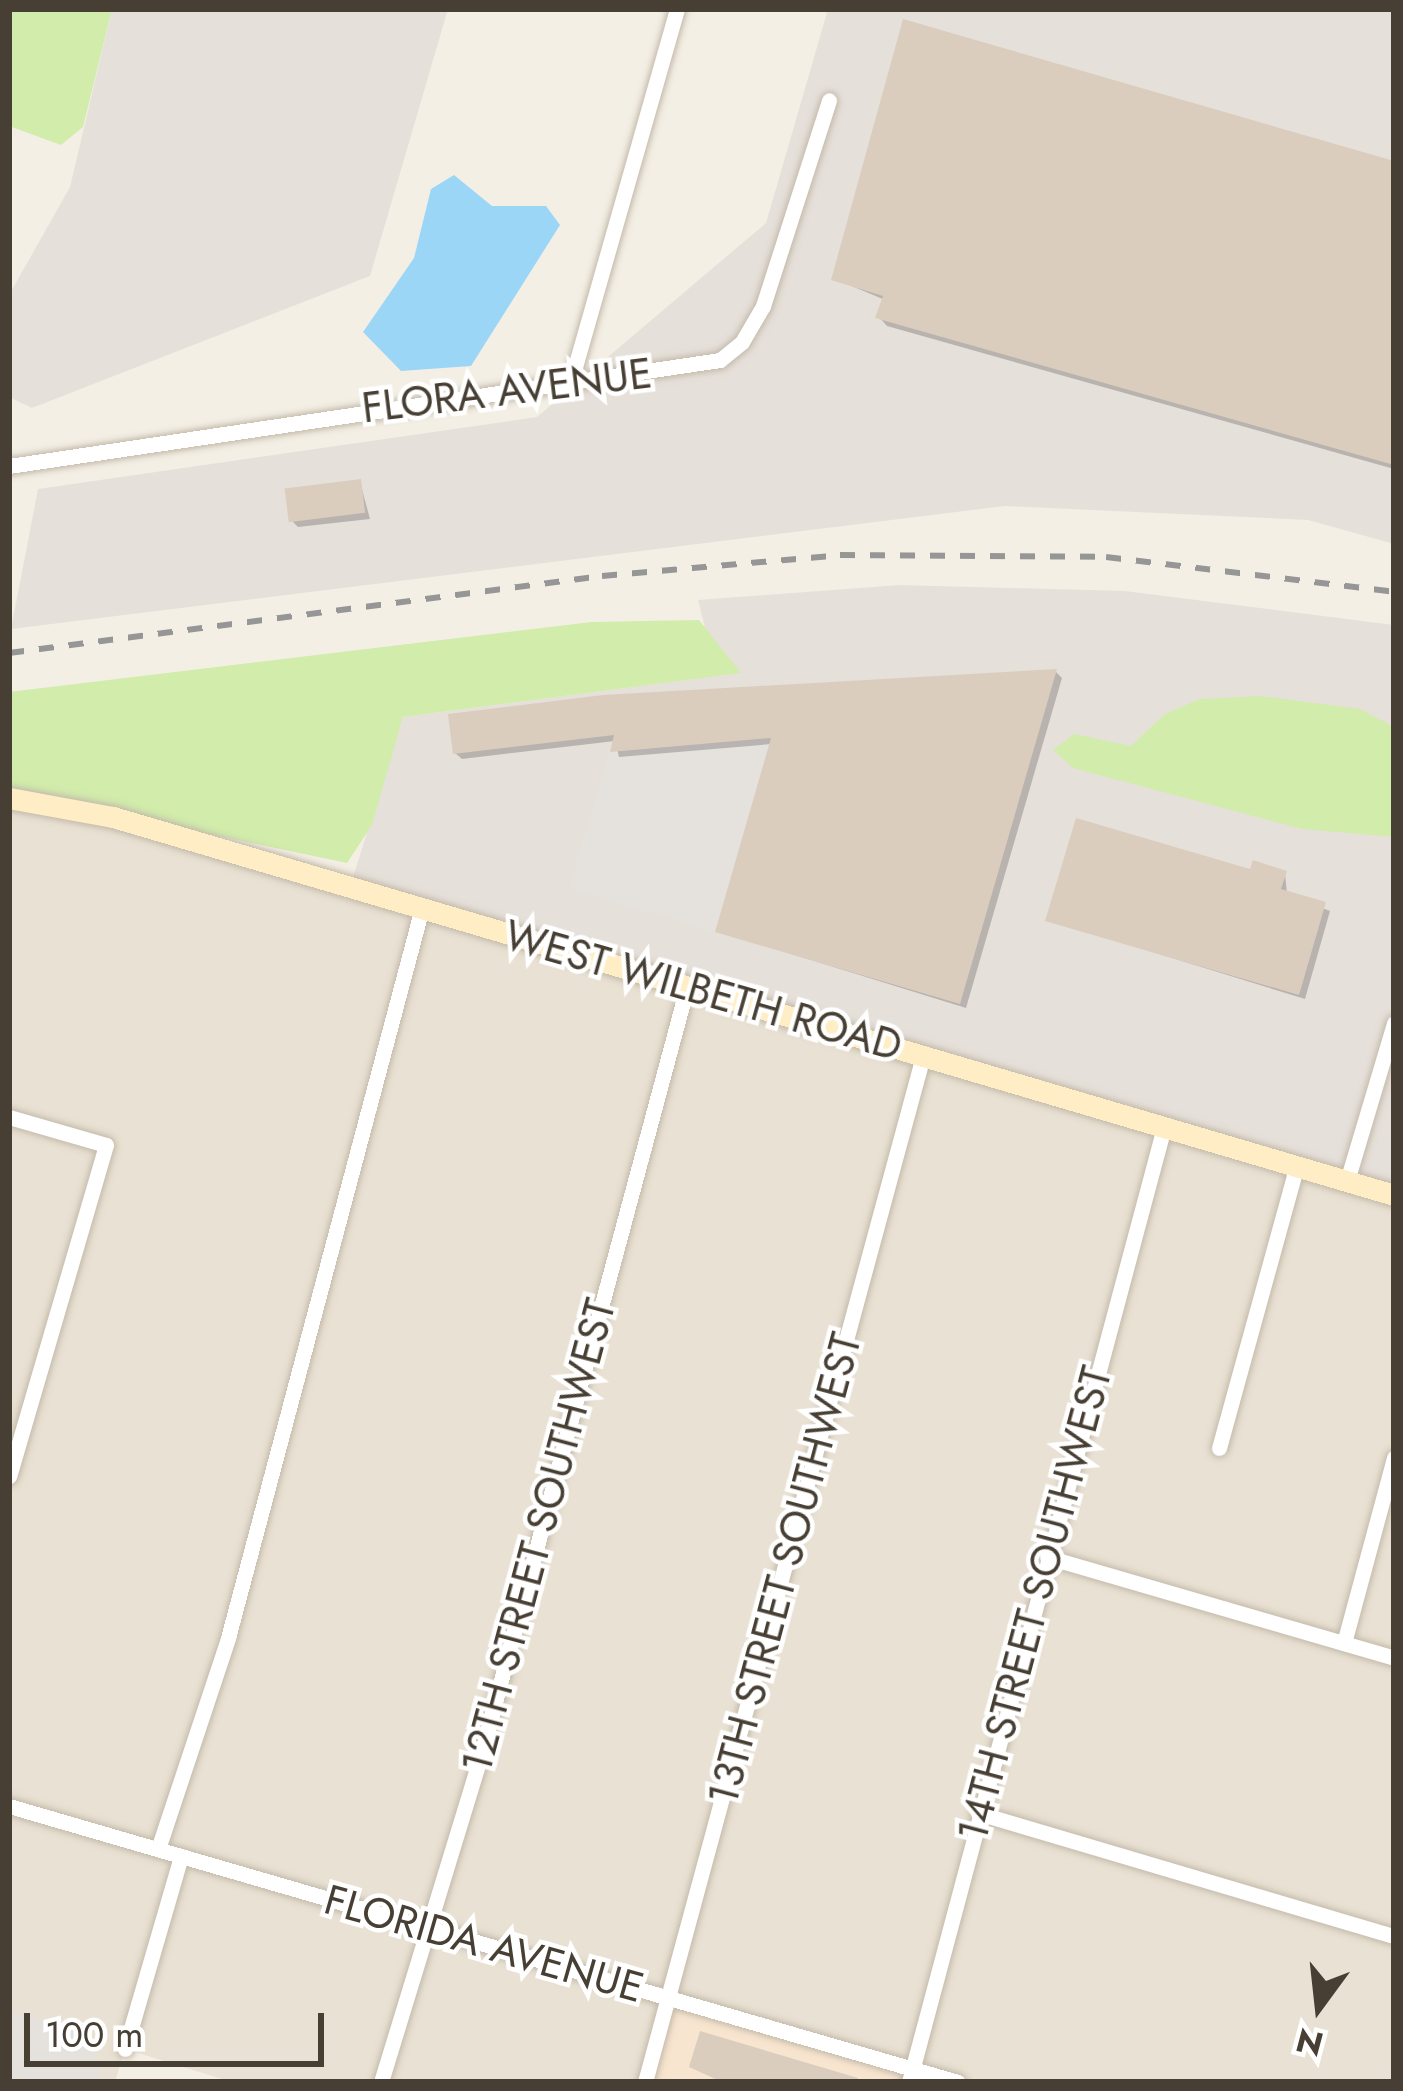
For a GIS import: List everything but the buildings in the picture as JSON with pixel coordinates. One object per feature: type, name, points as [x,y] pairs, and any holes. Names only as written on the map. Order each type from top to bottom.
[{"type":"main road","name":"WEST WILBETH ROAD","points":[[9,798],[113,817],[1394,1195]]},
{"type":"street","points":[[571,381],[677,9]]},
{"type":"street","name":"FLORA AVENUE","points":[[9,466],[707,364],[742,342],[771,286],[829,100]]},
{"type":"street","points":[[158,1849],[228,1638],[422,908]]},
{"type":"street","name":"12TH STREET SOUTHWEST","points":[[381,2082],[432,1929],[687,987]]},
{"type":"street","points":[[1347,1181],[1394,1023]]},
{"type":"street","name":"13TH STREET SOUTHWEST","points":[[645,2082],[923,1056]]},
{"type":"street","points":[[9,1117],[106,1145],[9,1476]]},
{"type":"street","name":"14TH STREET SOUTHWEST","points":[[911,2075],[1164,1127]]},
{"type":"street","points":[[1219,1448],[1297,1165]]},
{"type":"street","points":[[1344,1643],[1394,1458]]},
{"type":"street","points":[[1047,1557],[1394,1658]]},
{"type":"street","name":"FLORIDA AVENUE","points":[[9,1806],[669,1997],[911,2075],[958,2082]]},
{"type":"street","points":[[978,1813],[1394,1936]]},
{"type":"street","points":[[124,2049],[181,1856]]},
{"type":"shaded area","points":[[112,9],[448,9],[370,276],[32,408],[9,397],[9,295],[70,187]]},
{"type":"shaded area","points":[[828,9],[1394,9],[1394,544],[1308,520],[1005,506],[11,629],[38,489],[537,417],[766,223]]},
{"type":"shaded area","points":[[900,585],[1125,591],[1394,625],[1394,1195],[350,887],[403,717],[739,673],[708,640],[698,600]]},
{"type":"shaded area","points":[[771,738],[715,932],[569,888],[610,752]]},
{"type":"shaded area","points":[[9,798],[1394,1195],[1394,2082],[959,2082],[670,1998],[645,2082],[232,2082],[125,2049],[115,2082],[9,2082]]},
{"type":"shaded area","points":[[669,1997],[912,2069],[909,2082],[645,2082]]},
{"type":"shaded area","points":[[9,2011],[75,2030],[94,2046],[101,2082],[9,2082]]},
{"type":"green space","points":[[9,9],[112,9],[83,127],[61,145],[9,126]]},
{"type":"green space","points":[[699,620],[741,673],[403,717],[372,825],[347,863],[9,792],[9,692],[592,622]]},
{"type":"green space","points":[[1260,696],[1360,709],[1394,727],[1394,837],[1302,829],[1073,768],[1053,750],[1074,734],[1131,746],[1165,714],[1200,699]]},
{"type":"water","points":[[454,175],[492,206],[546,206],[560,225],[471,366],[401,371],[363,332],[414,258],[431,189]]},
{"type":"railway","points":[[9,653],[602,576],[840,555],[1106,557],[1394,592]]}]
